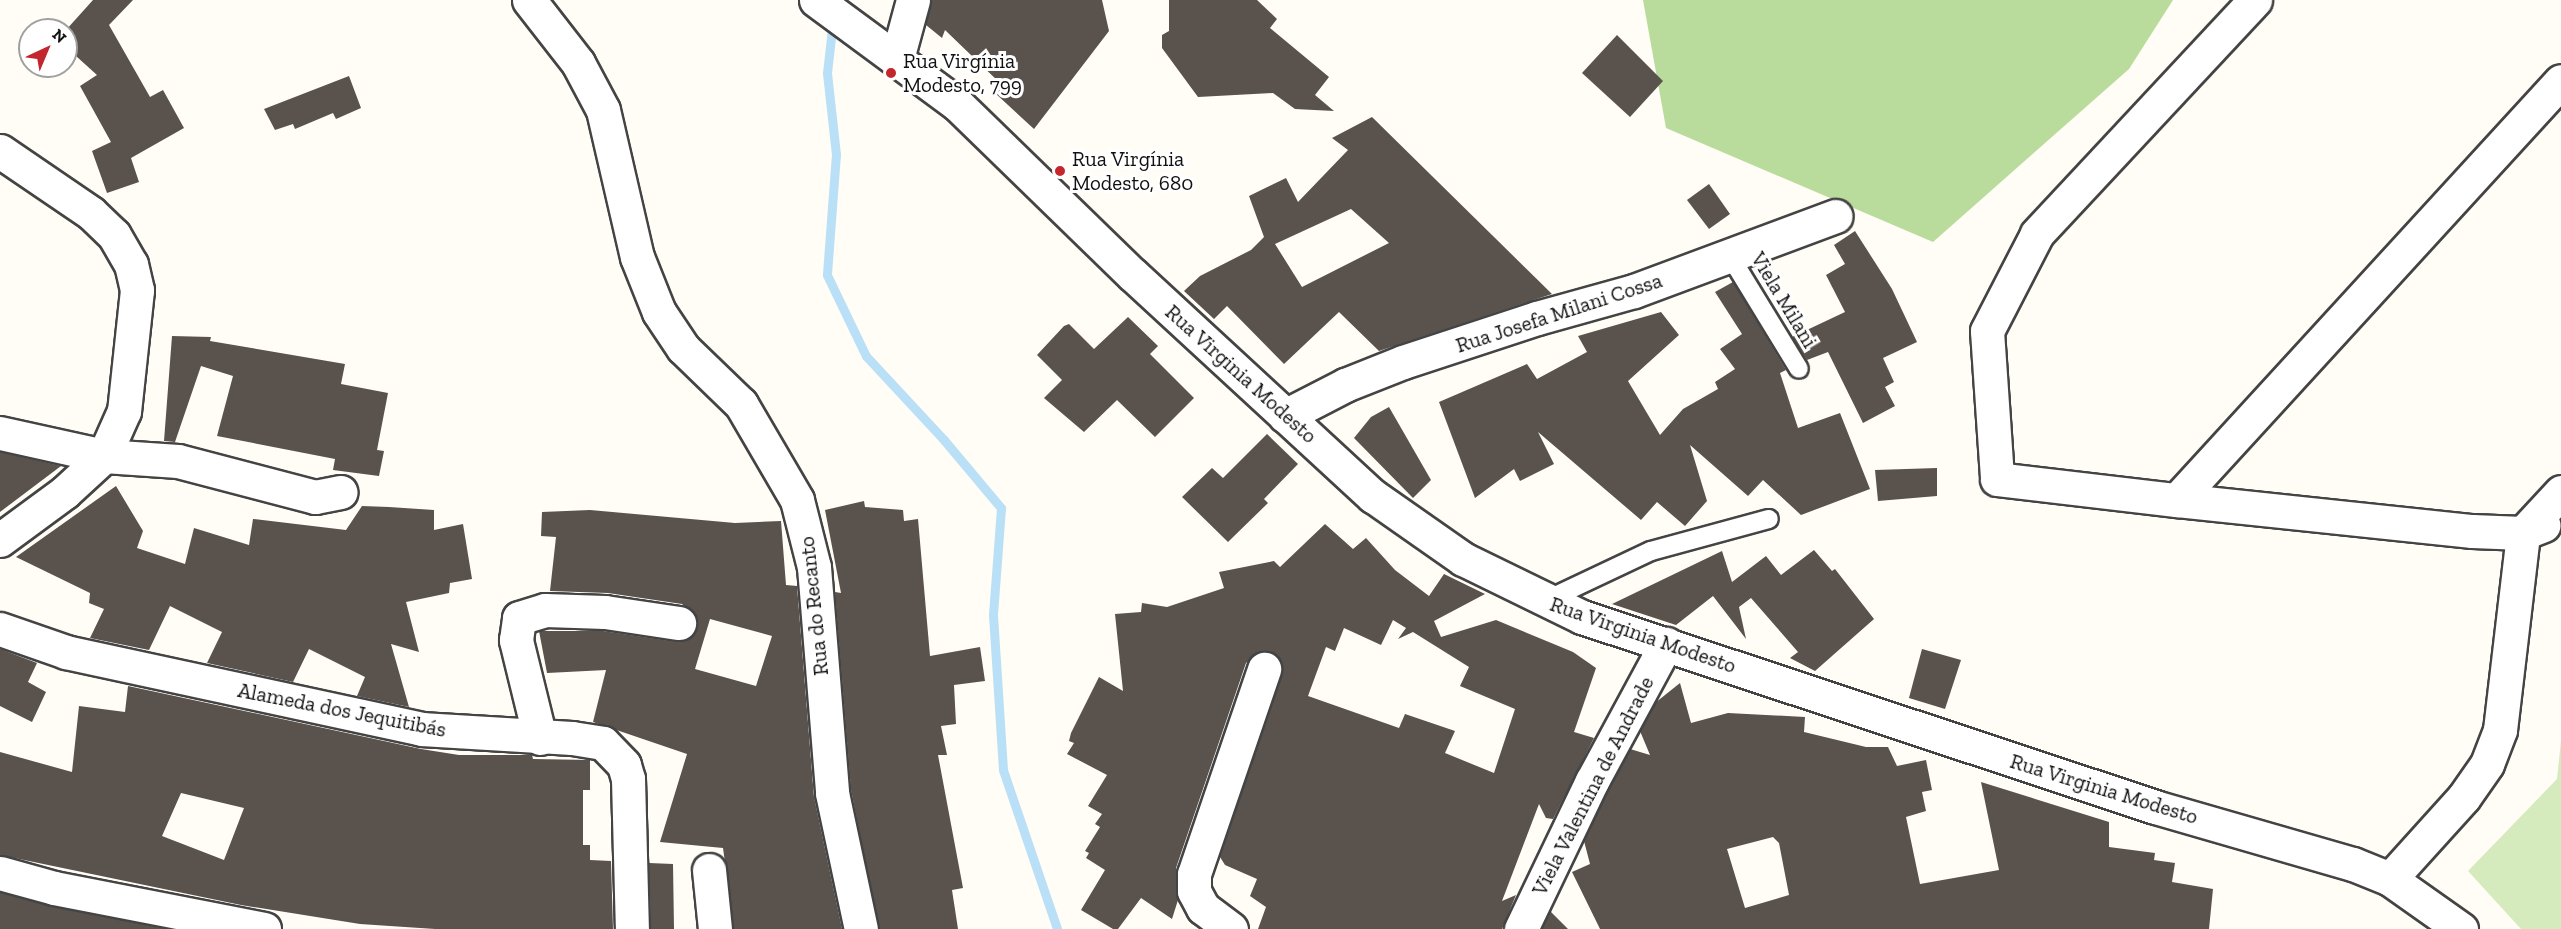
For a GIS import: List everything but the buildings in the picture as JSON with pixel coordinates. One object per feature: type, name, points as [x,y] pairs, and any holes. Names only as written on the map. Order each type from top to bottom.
[{"type":"street","name":"Rua do Recanto","points":[[529,0],[578,63],[603,110],[637,257],[659,312],[683,348],[741,404],[797,500],[808,534],[816,586],[832,793],[861,929]]},
{"type":"street","name":"Rua Virginia Modesto","points":[[816,0],[987,129],[1132,274],[1373,496],[1463,559],[1545,602],[1666,644],[1935,736],[2155,807],[2353,864],[2390,879],[2461,929]]},
{"type":"street","points":[[897,59],[913,0]]},
{"type":"street","points":[[2255,0],[2037,234],[1987,332],[1997,479],[2177,500],[2523,533],[2561,519]]},
{"type":"street","points":[[2177,500],[2561,81]]},
{"type":"street","points":[[0,151],[91,213],[114,236],[131,264],[137,290],[124,411],[104,456],[65,492],[0,540]]},
{"type":"street","name":"Rua Josefa Milani Cossa","points":[[1285,416],[1345,385],[1403,362],[1537,318],[1634,291],[1836,216]]},
{"type":"street","points":[[0,434],[104,456],[178,461],[315,496],[341,492]]},
{"type":"street","points":[[2390,879],[2464,797],[2487,764],[2500,730],[2523,533],[2561,492]]},
{"type":"street","points":[[540,738],[516,640],[519,618],[544,610],[605,612],[679,623]]},
{"type":"street","name":"Alameda dos Jequitibás","points":[[0,629],[66,652],[421,729],[603,743],[624,765],[630,804],[632,929]]},
{"type":"street","name":"Viela Valentina de Andrade","points":[[1521,929],[1592,781],[1666,644]]},
{"type":"street","points":[[1231,929],[1203,908],[1194,891],[1194,874],[1264,669]]},
{"type":"street","points":[[710,870],[715,929]]},
{"type":"street","points":[[0,873],[76,893],[264,929]]},
{"type":"lane","name":"Viela Milani","points":[[1730,256],[1799,369]]},
{"type":"lane","points":[[1545,602],[1605,570],[1651,551],[1768,519]]},
{"type":"green space","points":[[1643,0],[2173,0],[2129,69],[1933,242],[1666,128]]},
{"type":"green space","points":[[2561,741],[2561,929],[2521,929],[2468,871],[2557,779]]},
{"type":"waterway","points":[[833,20],[827,73],[836,154],[827,275],[866,356],[944,440],[1001,508],[993,615],[1003,770],[1057,929]]},
{"type":"place","name":"Rua Virgínia Modesto, 799","points":[[891,73]]},
{"type":"place","name":"Rua Virgínia Modesto, 680","points":[[1060,171]]}]
